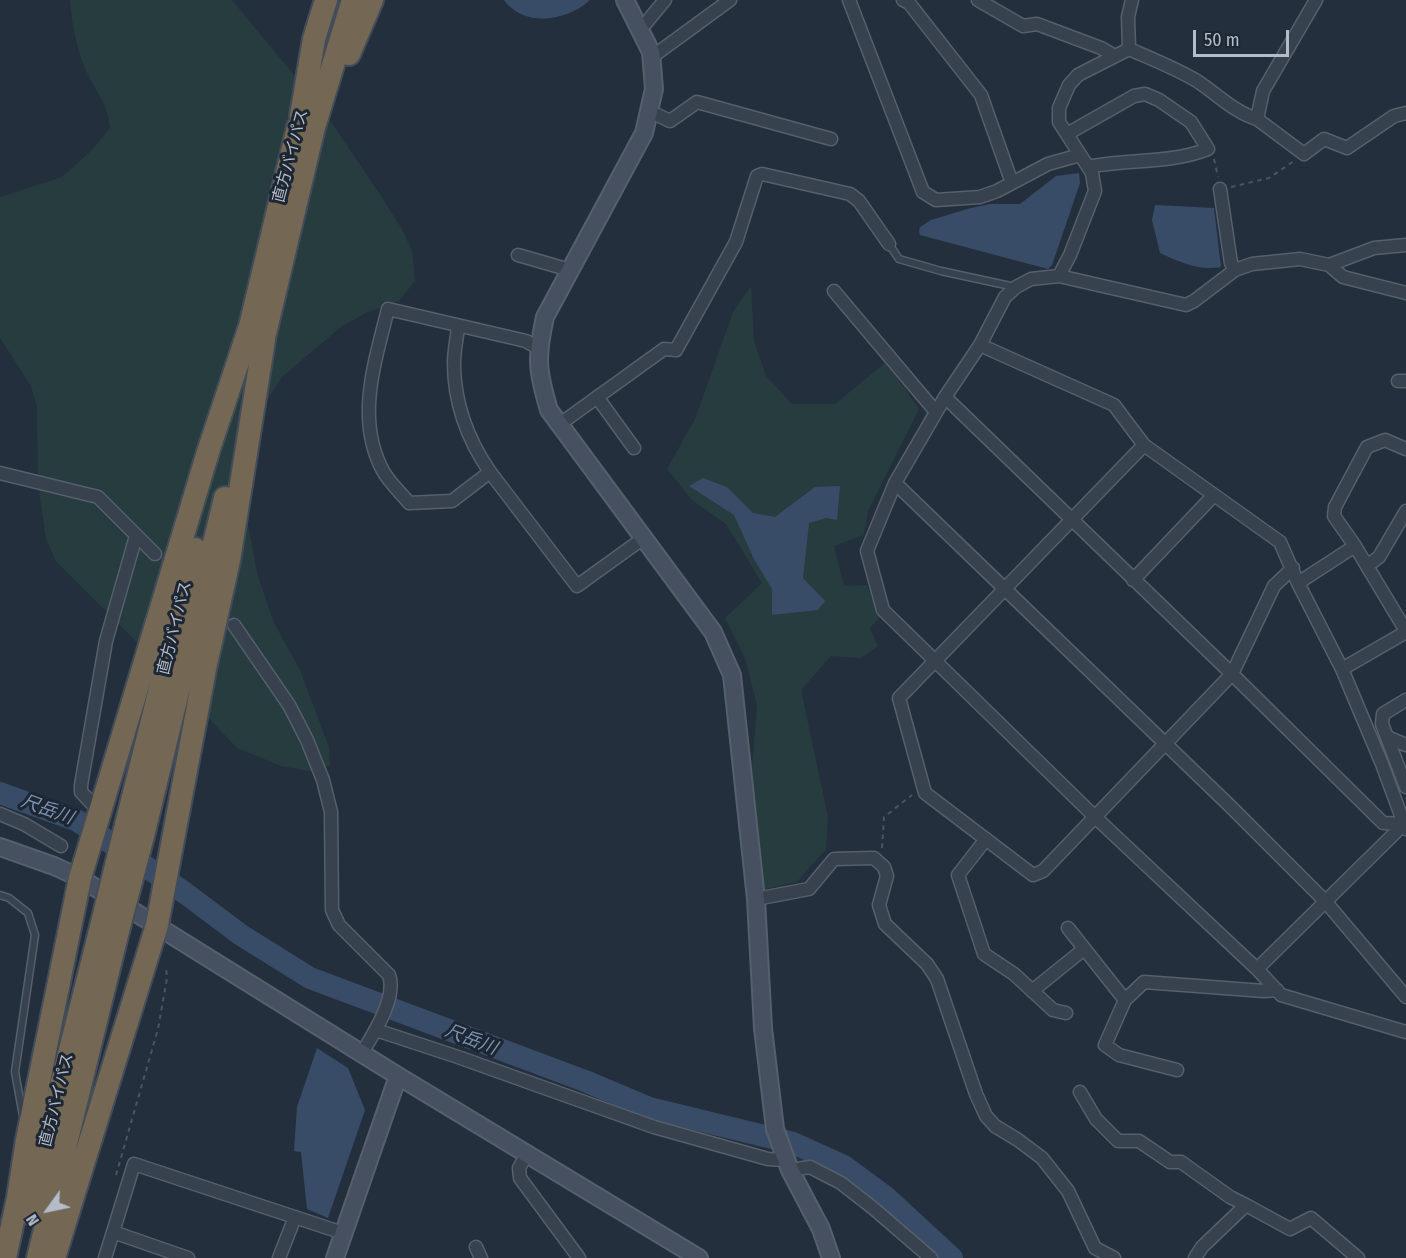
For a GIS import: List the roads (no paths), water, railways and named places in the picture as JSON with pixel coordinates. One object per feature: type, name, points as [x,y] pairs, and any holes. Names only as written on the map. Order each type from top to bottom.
[{"type":"highway","points":[[307,121],[314,39],[327,0]]},
{"type":"highway","name":"直方バイパス","points":[[18,1258],[135,831],[307,121],[339,0]]},
{"type":"highway","name":"直方バイパス","points":[[307,121],[353,0]]},
{"type":"highway","points":[[307,121],[359,32],[372,0]]},
{"type":"highway","points":[[5,1258],[80,878],[208,452],[256,335]]},
{"type":"highway","points":[[54,1258],[157,925],[205,669],[229,560],[256,335]]},
{"type":"highway","name":"直方バイパス","points":[[38,1258],[110,927]]},
{"type":"street","points":[[625,0],[652,57],[654,89],[644,133],[545,317],[538,348],[538,376],[549,410],[713,632],[732,675],[756,899],[763,1028],[775,1129],[787,1162],[821,1229],[831,1258]]},
{"type":"street","points":[[639,27],[646,23],[665,0]]},
{"type":"street","points":[[652,57],[730,0]]},
{"type":"street","points":[[849,0],[924,192],[936,201],[980,197],[997,191],[1048,164],[1080,155]]},
{"type":"street","points":[[903,0],[909,3],[981,95],[1012,183]]},
{"type":"street","points":[[978,0],[1023,26],[1037,24],[1101,48],[1113,56]]},
{"type":"street","points":[[1129,49],[1128,17],[1132,0]]},
{"type":"street","points":[[1257,119],[1263,92],[1316,0]]},
{"type":"street","points":[[1059,276],[1070,255],[1095,191],[1092,173],[1059,122],[1059,108],[1069,85],[1078,75],[1113,56],[1129,49],[1166,64],[1199,82],[1245,115],[1257,119],[1304,154],[1324,139],[1347,148],[1394,116],[1406,113]]},
{"type":"street","points":[[1067,134],[1134,96],[1145,94],[1159,100],[1191,122],[1208,149],[1198,153],[1152,161],[1088,167]]},
{"type":"street","points":[[649,111],[670,121],[698,102],[831,139]]},
{"type":"street","points":[[560,424],[664,349],[675,350],[736,242],[757,176],[762,174],[850,194],[859,201],[889,244]]},
{"type":"street","points":[[1220,189],[1231,263],[1235,270]]},
{"type":"street","points":[[1329,265],[1374,248],[1406,245]]},
{"type":"street","points":[[518,255],[570,270]]},
{"type":"street","points":[[1406,293],[1344,277],[1329,265],[1300,259],[1252,264],[1235,270],[1186,305],[1059,276],[1031,279],[1016,287],[1005,297],[980,345],[945,397],[895,483],[867,551],[884,610],[1095,816],[1257,969],[1281,995],[1406,1032]]},
{"type":"street","points":[[834,291],[936,412]]},
{"type":"street","points":[[490,472],[452,501],[409,503],[383,471],[372,441],[369,410],[370,382],[388,309],[526,341],[538,348]]},
{"type":"street","points":[[458,326],[454,364],[461,416],[475,450],[577,586],[645,537]]},
{"type":"street","points":[[980,345],[1114,405],[1144,446],[1280,542],[1298,583],[1342,669],[1382,764],[1405,827]]},
{"type":"street","points":[[597,397],[634,448]]},
{"type":"street","points":[[945,397],[1383,823],[1405,827]]},
{"type":"street","points":[[1342,669],[1406,632],[1368,566],[1334,516],[1335,507],[1367,447],[1385,440],[1406,449]]},
{"type":"street","points":[[1144,446],[899,698],[925,793],[1033,875],[1043,871],[1232,674],[1274,586],[1293,568]]},
{"type":"street","points":[[0,473],[98,497],[155,554]]},
{"type":"street","points":[[895,483],[1230,806],[1325,901],[1406,998]]},
{"type":"street","points":[[1134,580],[1214,495]]},
{"type":"street","points":[[1368,566],[1379,557],[1406,511]]},
{"type":"street","points":[[100,812],[81,792],[81,785],[106,641],[136,536]]},
{"type":"street","points":[[1298,583],[1355,546]]},
{"type":"street","points":[[234,625],[289,705],[307,740],[323,780],[331,812],[332,910],[339,925],[389,975],[392,984],[381,1021],[362,1053]]},
{"type":"street","points":[[1406,700],[1383,714],[1382,724],[1406,787]]},
{"type":"street","points":[[1387,737],[1406,745]]},
{"type":"street","points":[[0,814],[24,824],[61,846]]},
{"type":"street","points":[[1257,969],[1325,901],[1405,827]]},
{"type":"street","points":[[986,839],[958,875],[984,954],[1014,974],[1053,1010],[1066,1013]]},
{"type":"street","points":[[0,847],[80,878],[398,1076],[699,1258]]},
{"type":"street","points":[[756,899],[809,889],[834,860],[874,858],[884,867],[887,876],[879,904],[885,924],[927,964],[937,979],[976,1094],[986,1116],[995,1126],[1042,1158],[1068,1191],[1095,1248],[1114,1258]]},
{"type":"street","points":[[1068,928],[1125,1000]]},
{"type":"street","points":[[1032,991],[1084,949]]},
{"type":"street","points":[[1177,1070],[1119,1055],[1106,1045],[1125,1000],[1144,982],[1276,990]]},
{"type":"street","points":[[376,1030],[654,1127],[768,1159],[810,1167],[841,1183],[931,1258]]},
{"type":"street","points":[[335,1258],[398,1076]]},
{"type":"street","points":[[1080,1092],[1096,1119],[1118,1142],[1139,1141],[1170,1162],[1181,1162],[1230,1197],[1290,1229],[1311,1218],[1358,1258]]},
{"type":"street","points":[[527,1154],[519,1168],[520,1178],[579,1258]]},
{"type":"street","points":[[105,1258],[134,1164],[343,1233]]},
{"type":"street","points":[[1195,1258],[1202,1247],[1246,1205]]},
{"type":"street","points":[[279,1258],[295,1217]]},
{"type":"street","points":[[113,1232],[188,1258]]},
{"type":"lane","points":[[889,244],[899,259],[940,271],[1016,287]]},
{"type":"lane","points":[[0,895],[9,898],[28,913],[35,935],[15,1072],[27,1140]]},
{"type":"water","points":[[504,0],[590,0],[570,13],[558,17],[534,18],[512,9]]},
{"type":"water","points":[[1079,173],[1080,183],[1052,265],[1048,269],[920,235],[920,227],[931,220],[990,204],[1020,204],[1056,176]]},
{"type":"water","points":[[1155,205],[1214,208],[1221,267],[1197,267],[1160,253],[1152,220]]},
{"type":"water","points":[[703,478],[727,487],[753,513],[775,517],[815,487],[840,486],[837,520],[826,518],[809,523],[803,578],[825,601],[818,610],[772,615],[772,589],[754,559],[734,515],[689,486]]},
{"type":"water","points":[[317,1048],[348,1068],[365,1110],[328,1218],[307,1209],[301,1152],[294,1151],[297,1107]]},
{"type":"waterway","name":"尺岳川","points":[[0,793],[78,821],[185,893],[241,935],[310,978],[585,1081],[649,1108],[793,1143],[844,1166],[886,1197],[952,1258]]}]
